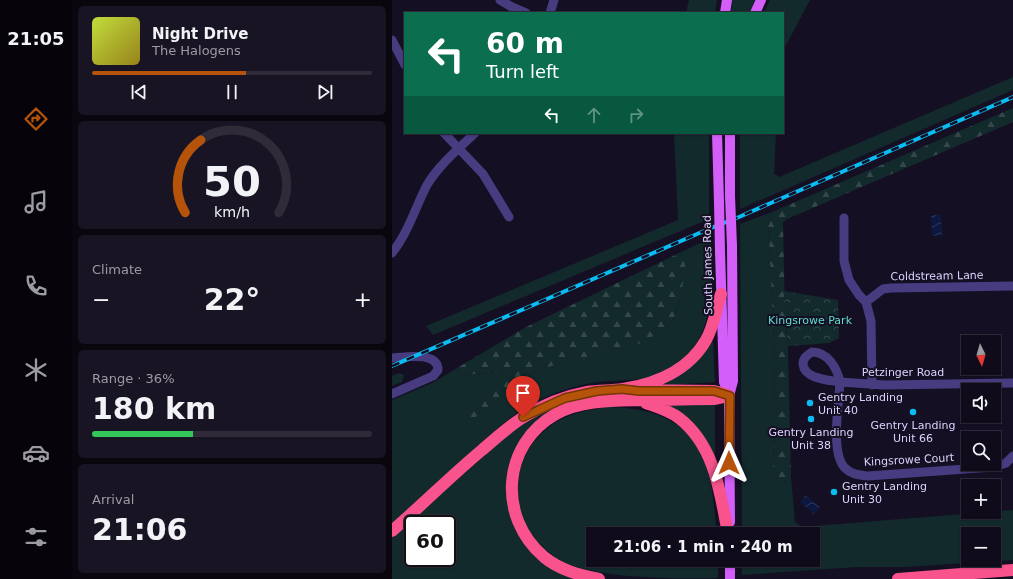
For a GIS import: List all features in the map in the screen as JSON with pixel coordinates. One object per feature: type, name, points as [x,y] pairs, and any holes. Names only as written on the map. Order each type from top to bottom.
[{"type":"highway","points":[[392,530],[471,459],[523,417],[548,405],[575,395],[622,389],[664,378],[691,360],[706,340],[721,294]]},
{"type":"highway","points":[[622,389],[639,391],[714,391],[730,396]]},
{"type":"highway","points":[[599,579],[576,574],[545,558],[528,540],[518,521],[512,503],[514,469],[520,451],[532,432],[557,413],[572,407],[586,404],[639,400],[715,399],[730,396]]},
{"type":"highway","points":[[639,400],[678,417],[697,435],[708,456],[720,488],[728,527]]},
{"type":"highway","points":[[898,579],[1013,570]]},
{"type":"main road","points":[[725,12],[727,0]]},
{"type":"main road","points":[[755,12],[761,0]]},
{"type":"main road","name":"South James Road","points":[[717,134],[724,382],[730,396]]},
{"type":"main road","name":"South James Road","points":[[729,527],[730,396],[733,381],[730,134]]},
{"type":"main road","points":[[730,567],[730,579]]},
{"type":"street","points":[[500,0],[524,12]]},
{"type":"street","points":[[550,12],[554,0]]},
{"type":"street","points":[[392,40],[404,63]]},
{"type":"street","points":[[445,134],[483,174],[508,217]]},
{"type":"street","points":[[392,253],[399,244],[408,227],[428,183],[443,164],[474,134]]},
{"type":"street","points":[[844,218],[844,261],[848,280],[866,302],[871,321],[872,385]]},
{"type":"street","name":"Coldstream Lane","points":[[866,302],[883,289],[891,288],[1013,286]]},
{"type":"street","points":[[392,358],[428,357],[434,360],[438,366],[438,370],[433,376],[392,394]]},
{"type":"street","name":"Petzinger Road","points":[[840,382],[872,385],[1013,383]]},
{"type":"street","name":"Kingsrowe Court","points":[[840,382],[837,422],[838,458],[845,469],[856,475],[868,476],[994,467],[1006,463],[1013,456]]},
{"type":"green space","points":[[689,0],[717,0],[715,12],[686,12]]},
{"type":"green space","points":[[732,0],[755,0],[749,12],[731,12]]},
{"type":"green space","points":[[770,0],[810,0],[784,49],[784,12],[764,12]]},
{"type":"green space","points":[[1013,77],[1013,90],[740,209],[740,134],[776,134],[774,174],[779,177]]},
{"type":"green space","points":[[1013,108],[1013,122],[783,222],[791,477],[785,481],[779,481],[773,472],[775,361],[768,219],[772,212]]},
{"type":"green space","points":[[674,134],[709,134],[709,219],[433,335],[426,326],[678,220]]},
{"type":"green space","points":[[772,212],[768,219],[775,361],[773,472],[785,481],[791,477],[795,522],[802,527],[742,527],[740,224]]},
{"type":"green space","points":[[711,238],[711,289],[705,323],[699,339],[690,352],[677,364],[651,377],[635,380],[604,381],[585,384],[563,390],[535,402],[510,418],[392,523],[392,400],[432,383],[457,368],[458,373],[462,375],[501,372],[505,374],[503,379],[505,391],[521,379],[551,366],[665,329],[674,318],[681,297],[684,255],[677,254]]},
{"type":"green space","points":[[677,254],[684,255],[686,260],[681,297],[674,318],[665,329],[641,343],[551,366],[521,379],[473,419],[465,419],[464,416],[503,379],[505,374],[501,372],[462,375],[458,373],[457,368],[526,327]]},
{"type":"green space","name":"Kingsrowe Park","points":[[784,291],[838,300],[839,338],[829,343],[788,346]]},
{"type":"green space","points":[[713,341],[715,382],[657,386],[701,357]]},
{"type":"green space","points":[[399,373],[404,375],[402,382],[392,386],[392,376]]},
{"type":"green space","points":[[671,405],[715,405],[715,460],[671,408]]},
{"type":"green space","points":[[608,407],[623,408],[652,413],[666,418],[689,435],[698,447],[708,470],[716,527],[586,527],[586,567],[718,567],[718,578],[640,577],[582,568],[565,563],[546,550],[532,534],[523,516],[518,496],[519,477],[525,457],[536,439],[553,424],[579,412]]},
{"type":"green space","points":[[551,409],[552,412],[518,447],[513,522],[576,579],[392,579],[392,538],[404,527],[404,567],[456,567],[456,515],[418,515],[509,434],[525,423]]},
{"type":"green space","points":[[1013,510],[1013,560],[1001,561],[1001,527],[961,527],[961,563],[905,567],[858,567],[742,575],[742,567],[820,567],[820,527],[802,527],[961,514],[961,519],[1001,519],[1001,511]]},
{"type":"water","points":[[931,215],[941,215],[942,236],[932,236]]},
{"type":"water","points":[[806,495],[820,507],[814,514],[800,502]]},
{"type":"railway","points":[[392,366],[739,217],[1013,97]]},
{"type":"place","name":"Gentry Landing Unit 40","points":[[810,403]]},
{"type":"place","name":"Gentry Landing Unit 66","points":[[913,412]]},
{"type":"place","name":"Gentry Landing Unit 38","points":[[811,419]]},
{"type":"place","name":"Gentry Landing Unit 30","points":[[834,492]]},
{"type":"route","points":[[523,417],[565,398],[586,392],[622,389],[639,391],[714,391],[730,396],[729,463]]}]
